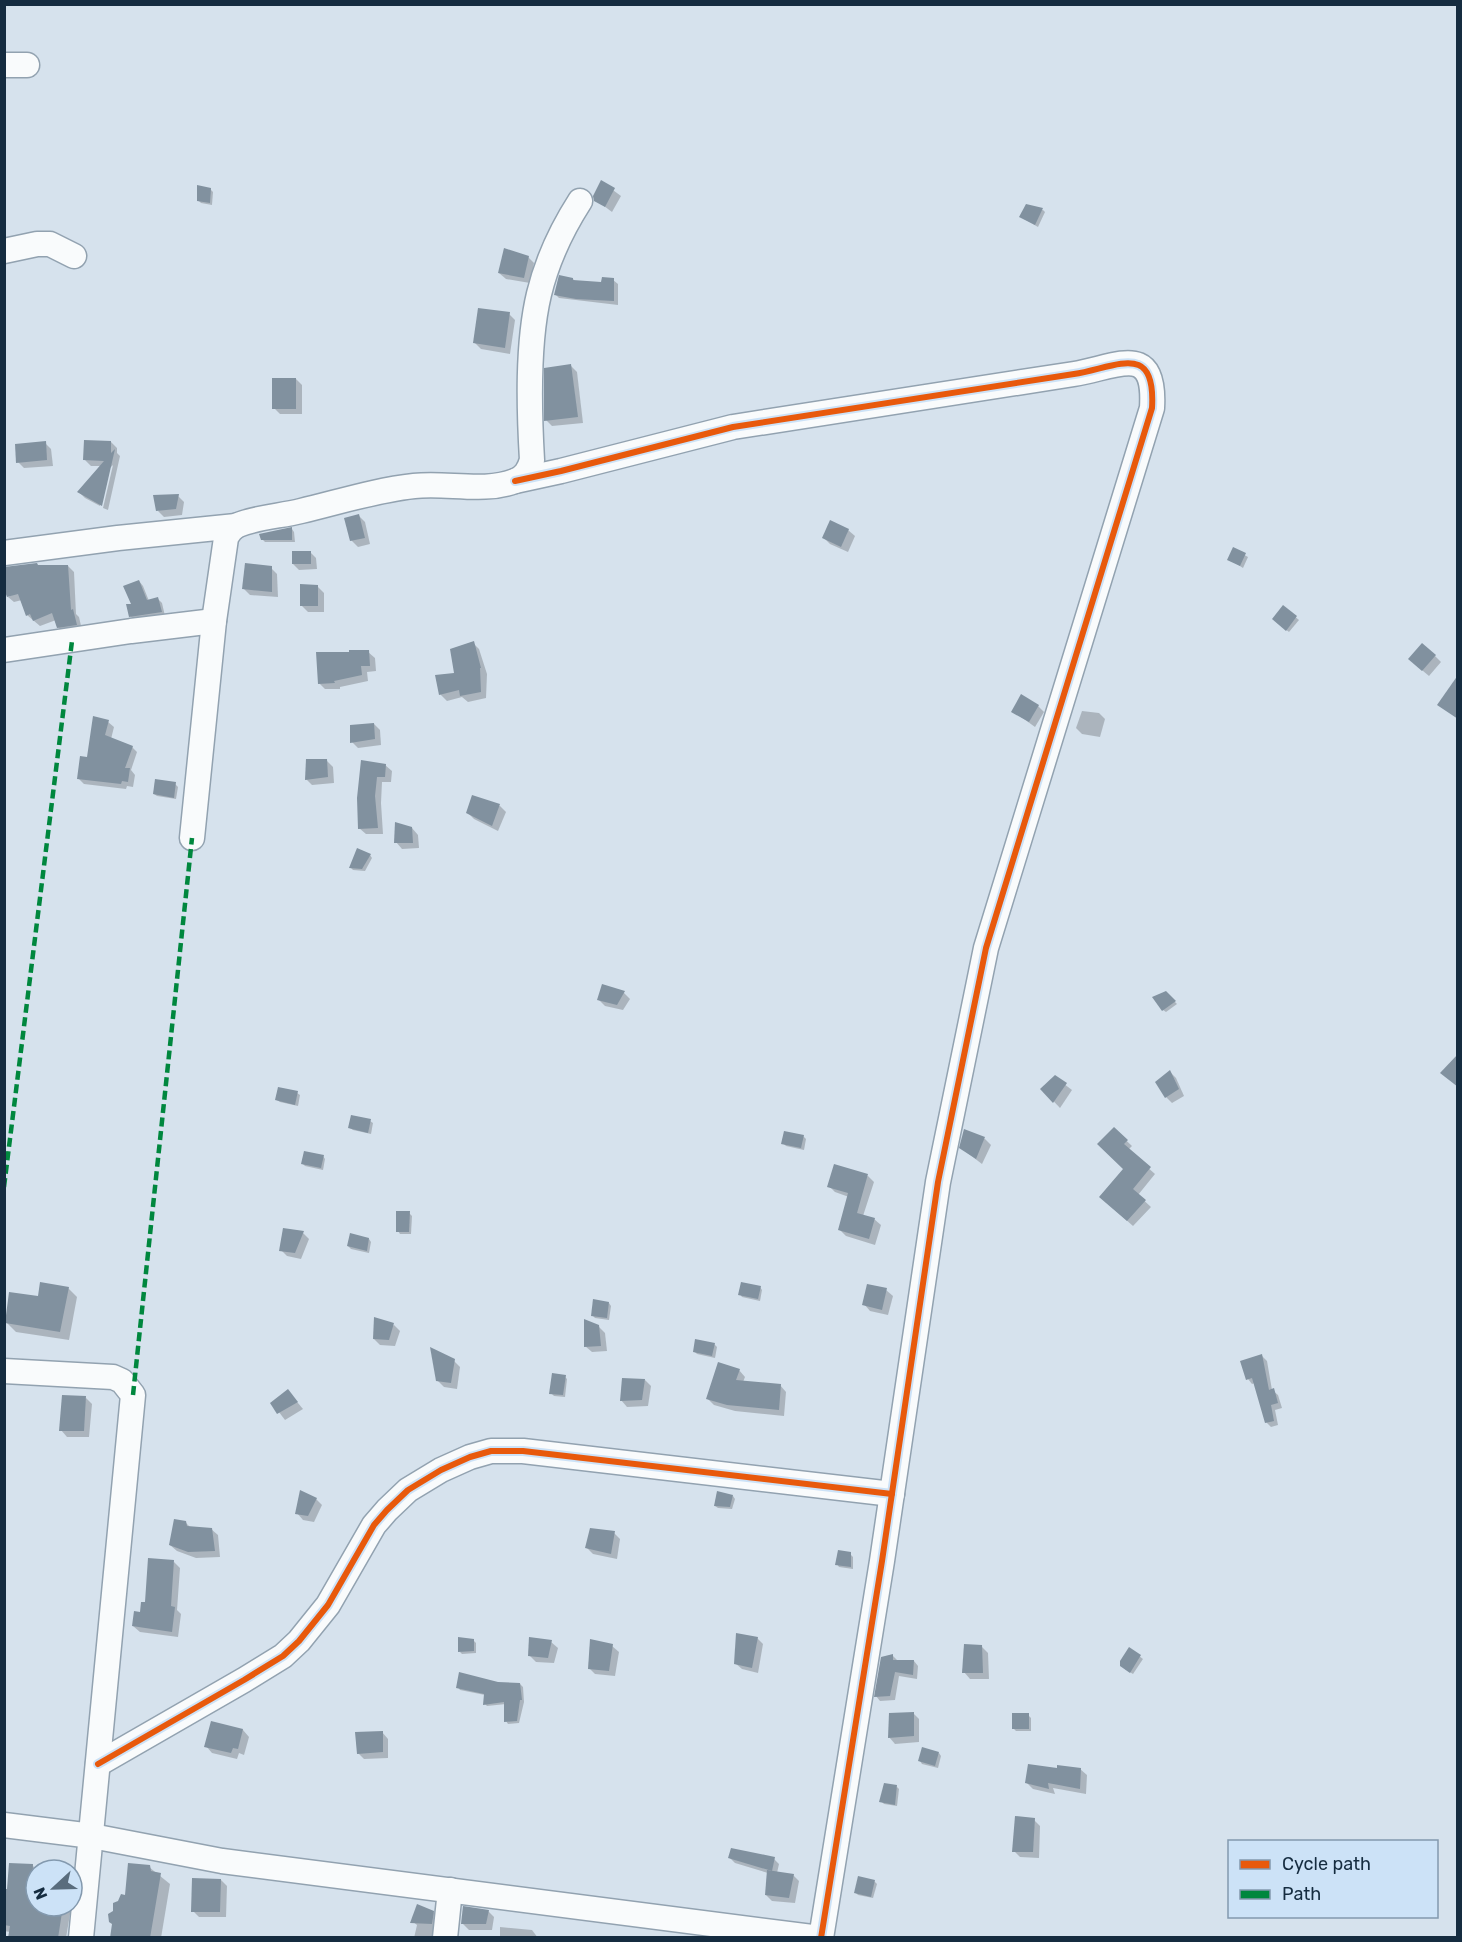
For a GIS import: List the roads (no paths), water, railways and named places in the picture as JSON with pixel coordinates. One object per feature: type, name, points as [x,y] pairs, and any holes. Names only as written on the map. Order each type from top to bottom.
[{"type":"street","points":[[515,481],[530,469],[532,460],[530,388],[539,295],[549,262],[569,218],[580,201]]},
{"type":"street","points":[[4,251],[37,244],[50,244],[74,256]]},
{"type":"street","points":[[4,553],[236,526],[400,488],[425,485],[480,486],[515,481],[733,427],[1074,374],[1120,363],[1132,363],[1143,367],[1150,376],[1153,390],[1152,408],[986,948],[938,1182],[892,1494],[820,1938],[222,1861],[92,1836],[4,1825]]},
{"type":"street","points":[[192,838],[214,621],[226,538],[230,530],[236,526]]},
{"type":"street","points":[[4,650],[214,621]]},
{"type":"street","points":[[4,1371],[113,1377],[122,1381],[133,1395],[81,1938]]},
{"type":"street","points":[[98,1764],[283,1656],[316,1623],[374,1525],[387,1510],[408,1490],[441,1470],[470,1457],[492,1450],[523,1450],[892,1494]]},
{"type":"street","points":[[445,1938],[450,1890]]}]
